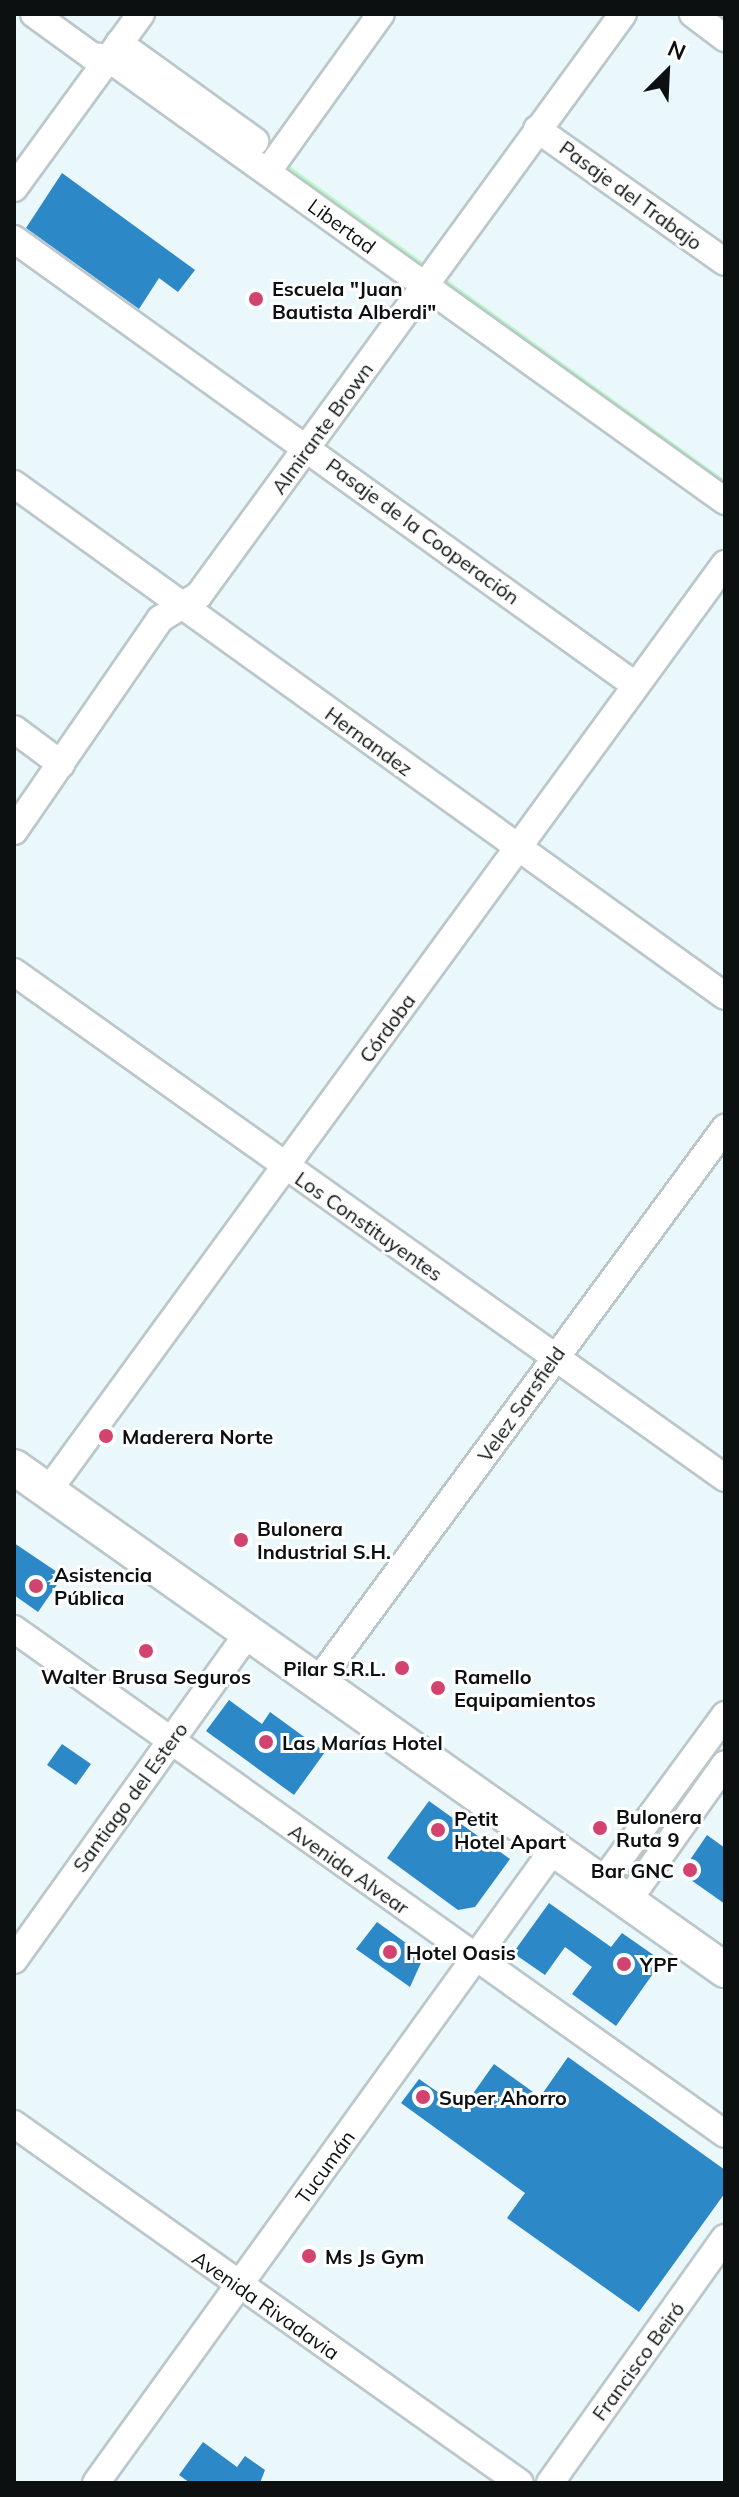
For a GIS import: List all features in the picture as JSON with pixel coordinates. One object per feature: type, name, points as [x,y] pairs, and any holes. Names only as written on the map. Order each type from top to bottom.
[{"type":"main road","points":[[14,1467],[725,1970]]},
{"type":"street","name":"Libertad","points":[[34,14],[92,56],[114,51],[273,164],[725,501]]},
{"type":"street","points":[[14,188],[141,14]]},
{"type":"street","points":[[273,164],[381,14]]},
{"type":"street","name":"Almirante Brown","points":[[14,831],[160,619],[183,608],[199,595],[623,14]]},
{"type":"street","points":[[693,14],[725,38]]},
{"type":"street","points":[[719,14],[725,18]]},
{"type":"street","name":"Pasaje del Trabajo","points":[[537,129],[725,262]]},
{"type":"street","name":"Pasaje de la Cooperación","points":[[14,239],[635,685]]},
{"type":"street","name":"Libertad","points":[[430,280],[725,480]]},
{"type":"street","name":"Hernandez","points":[[14,484],[725,996]]},
{"type":"street","name":"Córdoba","points":[[48,1491],[725,564]]},
{"type":"street","points":[[14,729],[61,764]]},
{"type":"street","name":"Los Constituyentes","points":[[14,972],[725,1478]]},
{"type":"street","name":"Velez Sarsfield","points":[[318,1681],[725,1128]]},
{"type":"street","name":"Avenida Alvear","points":[[14,1629],[725,2134]]},
{"type":"street","name":"Santiago del Estero","points":[[14,1960],[247,1634]]},
{"type":"street","points":[[614,1893],[725,1715]]},
{"type":"street","points":[[614,1893],[725,1764]]},
{"type":"street","name":"Tucumán","points":[[96,2483],[553,1850]]},
{"type":"street","name":"Avenida Rivadavia","points":[[14,2124],[238,2287],[520,2483]]},
{"type":"street","name":"Francisco Beiró","points":[[550,2483],[725,2238]]},
{"type":"green space","points":[[119,43],[725,480],[725,501],[425,287]]},
{"type":"building","points":[[62,173],[195,270],[178,292],[159,278],[139,309],[26,228]]},
{"type":"building","name":"Asistencia Pública","points":[[14,1543],[63,1576],[38,1612],[14,1595]]},
{"type":"building","name":"Las Marías Hotel","points":[[229,1700],[262,1724],[270,1712],[325,1752],[294,1795],[206,1731]]},
{"type":"building","points":[[62,1744],[91,1764],[76,1785],[47,1765]]},
{"type":"building","name":"Petit Hotel Apart","points":[[429,1801],[510,1859],[475,1907],[458,1910],[387,1858]]},
{"type":"building","points":[[707,1835],[725,1848],[725,1904],[681,1873]]},
{"type":"building","name":"YPF","points":[[549,1903],[611,1947],[622,1933],[662,1961],[616,2026],[572,1994],[592,1967],[565,1947],[545,1975],[513,1953]]},
{"type":"building","name":"Hotel Oasis","points":[[377,1922],[424,1956],[410,1987],[356,1949]]},
{"type":"building","points":[[568,2057],[725,2170],[725,2193],[639,2312],[507,2218],[525,2193],[401,2103],[419,2079],[462,2109],[494,2064],[540,2097]]},
{"type":"building","points":[[203,2442],[237,2467],[245,2456],[265,2470],[260,2483],[190,2483],[179,2475]]},
{"type":"place","name":"Escuela \"Juan Bautista Alberdi\"","points":[[256,299]]},
{"type":"place","name":"Maderera Norte","points":[[106,1436]]},
{"type":"place","name":"Bulonera Industrial S.H.","points":[[241,1540]]},
{"type":"place","name":"Asistencia Pública","points":[[36,1586]]},
{"type":"place","name":"Walter Brusa Seguros","points":[[146,1651]]},
{"type":"place","name":"Pilar S.R.L.","points":[[402,1668]]},
{"type":"place","name":"Ramello Equipamientos","points":[[438,1688]]},
{"type":"place","name":"Las Marías Hotel","points":[[266,1742]]},
{"type":"place","name":"Bulonera Ruta 9","points":[[600,1828]]},
{"type":"place","name":"Petit Hotel Apart","points":[[438,1830]]},
{"type":"place","name":"Bar GNC","points":[[690,1870]]},
{"type":"place","name":"Hotel Oasis","points":[[390,1952]]},
{"type":"place","name":"YPF","points":[[624,1964]]},
{"type":"place","name":"Super Ahorro","points":[[423,2097]]},
{"type":"place","name":"Ms Js Gym","points":[[309,2256]]}]
